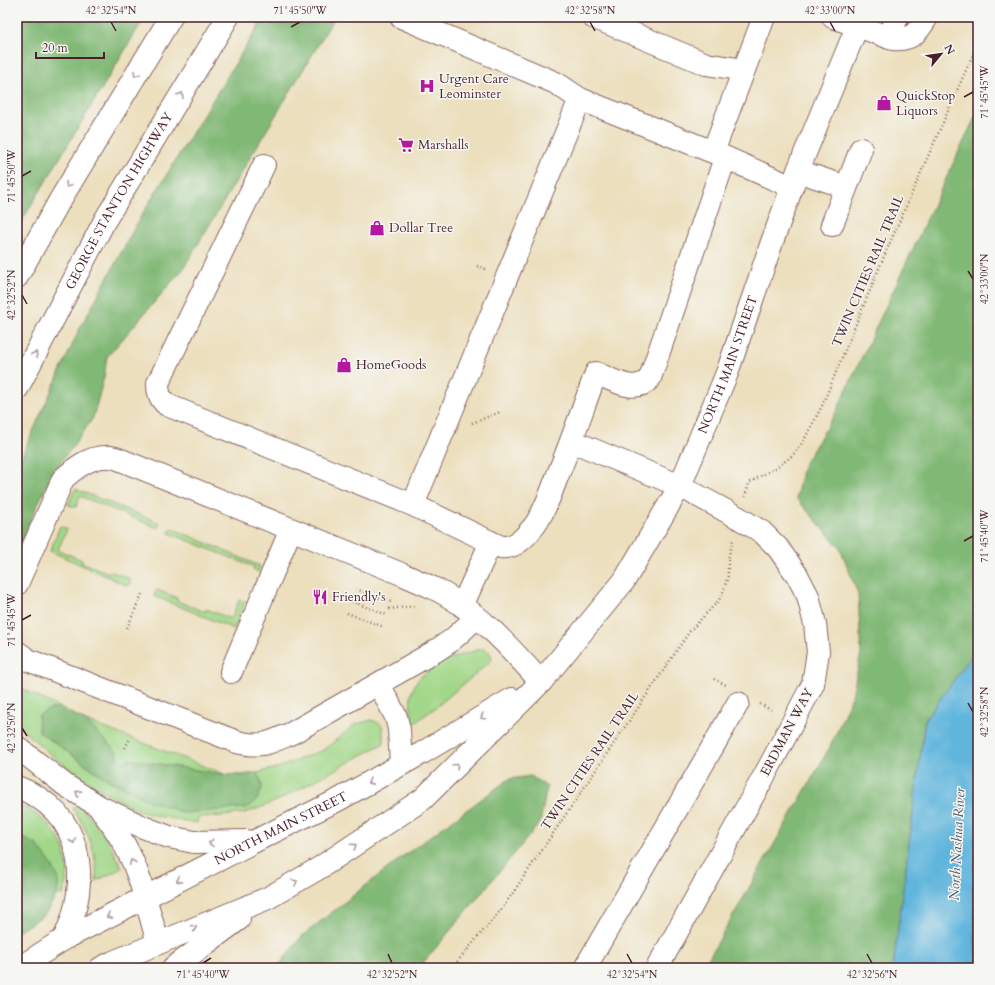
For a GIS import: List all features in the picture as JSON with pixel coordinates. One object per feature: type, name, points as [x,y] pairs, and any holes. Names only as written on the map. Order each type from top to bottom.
[{"type":"main road","points":[[17,276],[60,200],[171,17]]},
{"type":"main road","name":"GEORGE STANTON HIGHWAY","points":[[17,389],[105,220],[228,17]]},
{"type":"main road","points":[[401,17],[556,83],[580,100],[719,155],[795,179],[846,187]]},
{"type":"main road","points":[[593,17],[706,64],[744,70]]},
{"type":"main road","points":[[622,17],[691,45],[744,70]]},
{"type":"main road","points":[[264,165],[158,383],[158,392],[162,401],[167,405],[412,505],[501,547],[512,547],[535,525],[546,504],[572,441],[596,373],[631,387],[645,384],[650,378],[744,70],[764,17]]},
{"type":"main road","points":[[833,17],[859,22],[889,38],[901,40],[907,39],[920,30],[927,17]]},
{"type":"main road","points":[[889,38],[897,17]]},
{"type":"main road","name":"NORTH MAIN STREET","points":[[100,968],[268,898],[321,867],[423,799],[540,682],[624,581],[680,486],[727,373],[795,179],[859,22]]},
{"type":"main road","points":[[412,505],[580,100]]},
{"type":"main road","points":[[832,225],[861,149]]},
{"type":"main road","name":"ERDMAN WAY","points":[[572,441],[680,486],[752,525],[771,540],[794,570],[808,596],[816,624],[818,652],[812,684],[768,769],[657,968]]},
{"type":"main road","points":[[17,584],[64,478],[73,469],[83,463],[107,456],[121,460],[291,529],[442,592],[470,612],[509,647],[540,682]]},
{"type":"main road","points":[[231,672],[291,529]]},
{"type":"main road","points":[[17,652],[28,660],[237,742],[258,746],[292,734],[452,640],[470,612],[491,542]]},
{"type":"main road","name":"NORTH MAIN STREET","points":[[19,968],[64,939],[144,899],[263,836],[338,800],[540,682]]},
{"type":"main road","points":[[379,684],[396,717],[399,729],[401,764]]},
{"type":"main road","points":[[585,968],[738,703]]},
{"type":"main road","points":[[17,747],[65,785],[100,807],[136,824],[169,837],[206,843],[234,842],[263,836]]},
{"type":"main road","points":[[17,787],[36,795],[55,810],[64,822],[78,851],[79,895],[72,923],[64,939]]},
{"type":"main road","points":[[100,807],[116,828],[139,877],[144,899],[158,943]]},
{"type":"main road","points":[[173,968],[268,898]]},
{"type":"path","name":"TWIN CITIES RAIL TRAIL","points":[[749,483],[779,466],[793,455],[803,442],[819,412],[885,254],[978,44]]},
{"type":"path","name":"TWIN CITIES RAIL TRAIL","points":[[452,968],[504,906],[690,631],[719,600],[728,576],[728,559]]},
{"type":"path","points":[[356,589],[391,602]]},
{"type":"path","points":[[127,628],[142,594]]},
{"type":"path","points":[[352,601],[387,616]]},
{"type":"path","points":[[347,613],[384,627]]},
{"type":"path","points":[[126,748],[130,738]]},
{"type":"green space","points":[[17,17],[145,17],[17,229]]},
{"type":"green space","points":[[264,17],[335,17],[183,269],[107,357],[104,377],[93,418],[73,447],[54,470],[29,523],[17,556],[17,469],[79,330],[141,216]]},
{"type":"green space","points":[[978,111],[978,647],[925,720],[893,968],[703,968],[830,747],[852,696],[861,653],[858,594],[840,548],[796,498],[803,466],[836,412]]},
{"type":"green space","points":[[75,489],[160,523],[158,528],[80,496],[76,507],[68,505]]},
{"type":"green space","points":[[60,526],[67,529],[58,550],[82,560],[81,562],[109,573],[110,571],[131,579],[128,586],[50,551]]},
{"type":"green space","points":[[171,528],[260,566],[258,572],[253,570],[254,567],[169,533]]},
{"type":"green space","points":[[157,590],[177,598],[177,601],[205,612],[206,609],[231,619],[239,600],[245,602],[234,629],[154,596]]},
{"type":"green space","points":[[481,649],[486,650],[489,653],[492,658],[491,661],[435,708],[413,724],[410,705],[411,696],[412,691],[419,679],[425,673],[443,662]]},
{"type":"green space","points":[[17,686],[86,721],[227,775],[257,773],[280,767],[323,750],[354,725],[371,720],[382,726],[384,743],[281,799],[245,813],[198,817],[197,823],[157,816],[135,809],[101,790],[52,756],[17,725]]},
{"type":"green space","points":[[59,707],[86,721],[117,752],[117,759],[121,762],[125,762],[130,759],[227,775],[257,773],[261,781],[262,788],[257,800],[246,808],[184,813],[150,801],[108,780],[39,732],[38,716],[47,710]]},
{"type":"green space","points":[[531,776],[547,787],[540,823],[419,968],[277,968],[302,936],[402,857],[509,779]]},
{"type":"green space","points":[[17,805],[32,811],[49,825],[64,848],[68,872],[63,895],[57,894],[45,912],[17,932]]},
{"type":"green space","points":[[77,805],[98,826],[122,868],[96,881],[94,852],[83,825],[73,809]]},
{"type":"green space","points":[[978,831],[978,968],[976,968],[973,889]]},
{"type":"green space","points":[[17,835],[37,845],[50,862],[59,879],[57,894],[46,913],[17,932]]},
{"type":"water","name":"North Nashua River","points":[[978,647],[978,831],[973,889],[976,968],[893,968],[925,720]]},
{"type":"place","name":"Urgent Care Leominster","points":[[427,86]]},
{"type":"place","name":"QuickStop Liquors","points":[[884,103]]},
{"type":"place","name":"Marshalls","points":[[406,145]]},
{"type":"place","name":"Dollar Tree","points":[[377,228]]},
{"type":"place","name":"HomeGoods","points":[[344,365]]},
{"type":"place","name":"Friendly's","points":[[320,597]]}]
